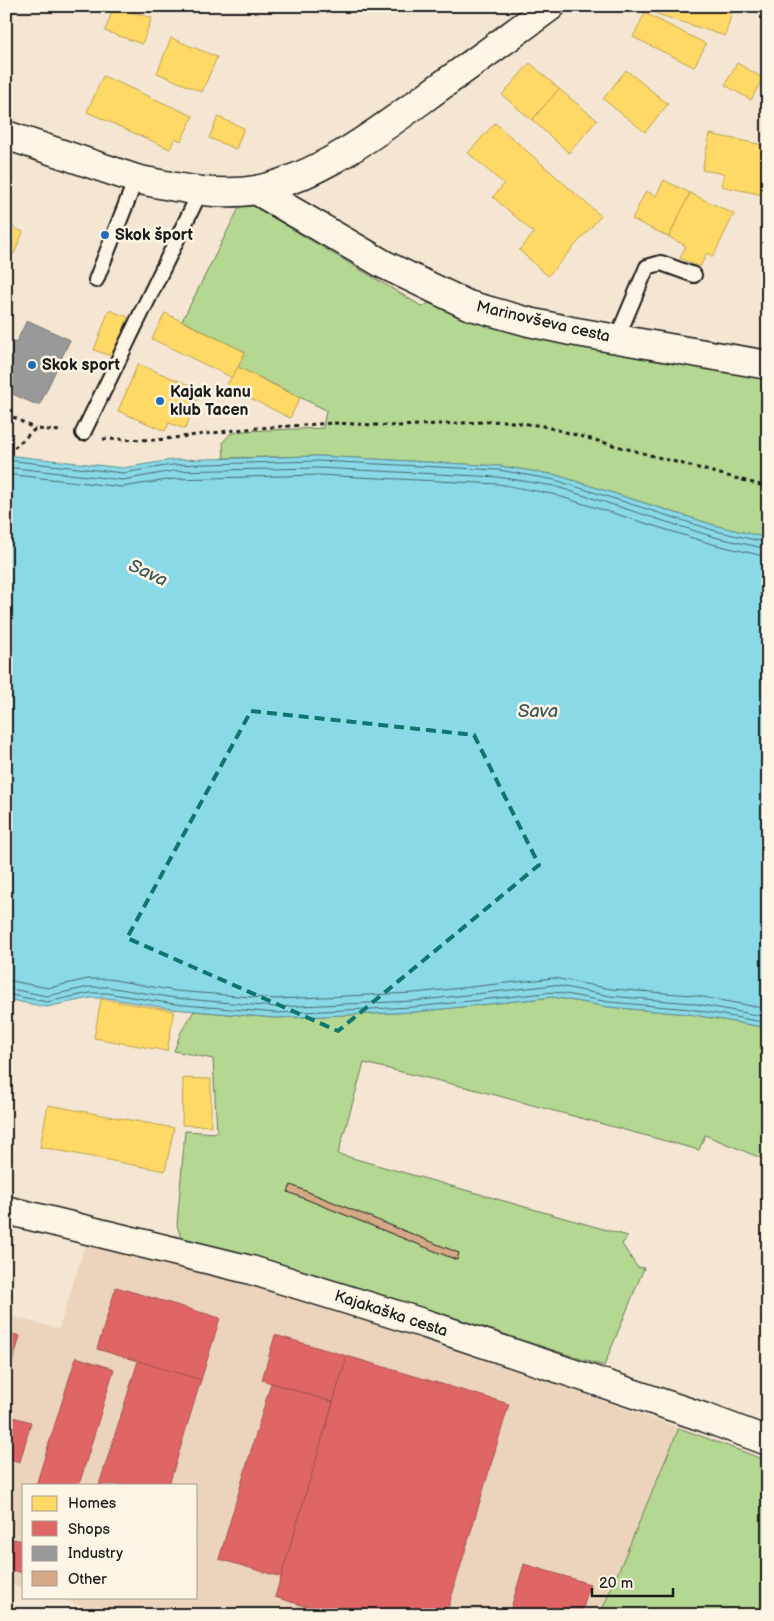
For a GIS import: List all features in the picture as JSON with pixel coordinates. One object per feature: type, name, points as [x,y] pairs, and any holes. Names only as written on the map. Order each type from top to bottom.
[{"type":"street","points":[[6,135],[136,179],[201,190],[233,192],[256,190],[314,168],[375,134],[551,6]]},
{"type":"street","name":"Marinovševa cesta","points":[[256,190],[385,266],[468,305],[529,322],[768,364]]},
{"type":"street","name":"Kajakaška cesta","points":[[6,1210],[251,1270],[426,1324],[706,1418],[768,1441]]},
{"type":"lane","points":[[96,280],[136,179]]},
{"type":"lane","points":[[83,433],[201,190]]},
{"type":"lane","points":[[617,338],[647,267],[661,263],[694,274]]},
{"type":"path","points":[[6,413],[35,429],[83,433],[99,439],[157,440],[245,429],[333,423],[398,426],[504,421],[543,426],[768,487]]},
{"type":"path","points":[[6,449],[15,447],[35,429]]},
{"type":"highlighted area","points":[[251,711],[474,735],[539,865],[338,1031],[127,938]]},
{"type":"shaded area","points":[[86,1242],[251,1283],[376,1320],[679,1428],[600,1615],[112,1615],[56,1598],[198,1598],[198,1484],[22,1484],[22,1588],[6,1583],[6,1315],[59,1329]]},
{"type":"green space","points":[[243,200],[423,307],[428,303],[481,322],[768,374],[768,538],[717,526],[556,475],[500,466],[319,456],[224,458],[223,442],[230,434],[243,431],[323,428],[326,410],[238,367],[245,352],[182,321]]},
{"type":"green space","points":[[553,997],[608,1007],[689,1014],[768,1028],[768,1161],[705,1135],[699,1150],[473,1089],[364,1063],[338,1154],[628,1236],[622,1244],[637,1267],[644,1268],[604,1366],[299,1270],[182,1241],[177,1225],[185,1131],[217,1133],[213,1059],[174,1051],[181,1032],[194,1011],[275,1018],[415,1012]]},
{"type":"green space","points":[[679,1428],[768,1461],[768,1615],[600,1615]]},
{"type":"water","name":"Sava","points":[[6,455],[123,468],[172,460],[318,456],[500,466],[556,475],[717,526],[768,538],[768,1028],[689,1014],[608,1007],[553,997],[415,1012],[275,1018],[173,1009],[107,998],[90,998],[46,1007],[6,999]]},
{"type":"building: Homes","points":[[114,6],[152,18],[142,44],[105,31]]},
{"type":"building: Homes","points":[[649,6],[712,6],[732,12],[725,36],[645,10]]},
{"type":"building: Homes","points":[[645,13],[706,44],[694,67],[633,37]]},
{"type":"building: Homes","points":[[171,38],[217,57],[202,92],[157,73]]},
{"type":"building: Homes","points":[[530,63],[559,89],[532,120],[502,95]]},
{"type":"building: Homes","points":[[737,63],[763,78],[751,100],[725,85]]},
{"type":"building: Homes","points":[[626,70],[668,104],[645,132],[603,99]]},
{"type":"building: Homes","points":[[103,76],[193,116],[181,141],[175,138],[170,149],[87,112]]},
{"type":"building: Homes","points":[[559,89],[597,120],[569,153],[532,120]]},
{"type":"building: Homes","points":[[218,117],[244,128],[236,149],[209,138]]},
{"type":"building: Homes","points":[[495,123],[601,216],[548,276],[519,250],[534,233],[493,197],[504,184],[468,153]]},
{"type":"building: Homes","points":[[710,134],[768,146],[768,196],[721,186],[724,174],[702,170]]},
{"type":"building: Homes","points":[[664,180],[690,193],[669,237],[632,219],[646,191],[656,196]]},
{"type":"building: Homes","points":[[690,193],[734,214],[713,257],[707,253],[700,267],[680,258],[686,246],[669,237]]},
{"type":"building: Homes","points":[[6,224],[23,232],[14,254],[6,250]]},
{"type":"building: Homes","points":[[109,310],[128,317],[114,357],[94,350]]},
{"type":"building: Homes","points":[[165,313],[245,352],[233,378],[152,339]]},
{"type":"building: Homes","name":"Kajak kanu klub Tacen","points":[[138,364],[201,390],[185,429],[169,423],[165,431],[118,411]]},
{"type":"building: Homes","points":[[238,367],[300,398],[290,418],[226,386]]},
{"type":"building: Homes","points":[[101,999],[174,1011],[167,1051],[94,1038]]},
{"type":"building: Homes","points":[[183,1078],[211,1079],[211,1126],[182,1125]]},
{"type":"building: Homes","points":[[48,1105],[174,1128],[165,1171],[40,1147]]},
{"type":"building: Shops","points":[[116,1287],[220,1318],[201,1380],[97,1349]]},
{"type":"building: Shops","points":[[6,1332],[20,1336],[6,1385]]},
{"type":"building: Shops","points":[[275,1335],[347,1356],[333,1402],[262,1380]]},
{"type":"building: Shops","points":[[347,1356],[509,1404],[446,1615],[334,1615],[275,1597]]},
{"type":"building: Shops","points":[[76,1357],[114,1369],[79,1484],[36,1484]]},
{"type":"building: Shops","points":[[138,1361],[201,1380],[169,1484],[99,1484]]},
{"type":"building: Shops","points":[[271,1383],[333,1402],[281,1577],[219,1559]]},
{"type":"building: Shops","points":[[6,1415],[31,1422],[20,1462],[6,1458]]},
{"type":"building: Shops","points":[[6,1538],[22,1541],[22,1573],[6,1569]]},
{"type":"building: Shops","points":[[524,1564],[590,1584],[581,1615],[509,1615]]},
{"type":"building: Industry","name":"Skok sport","points":[[27,320],[70,340],[39,406],[6,391],[6,339],[16,343]]},
{"type":"building: Other","points":[[291,1185],[459,1253],[457,1260],[288,1192]]},
{"type":"place","name":"Skok šport","points":[[105,235]]},
{"type":"place","name":"Skok sport","points":[[32,365]]},
{"type":"place","name":"Kajak kanu klub Tacen","points":[[160,401]]}]
